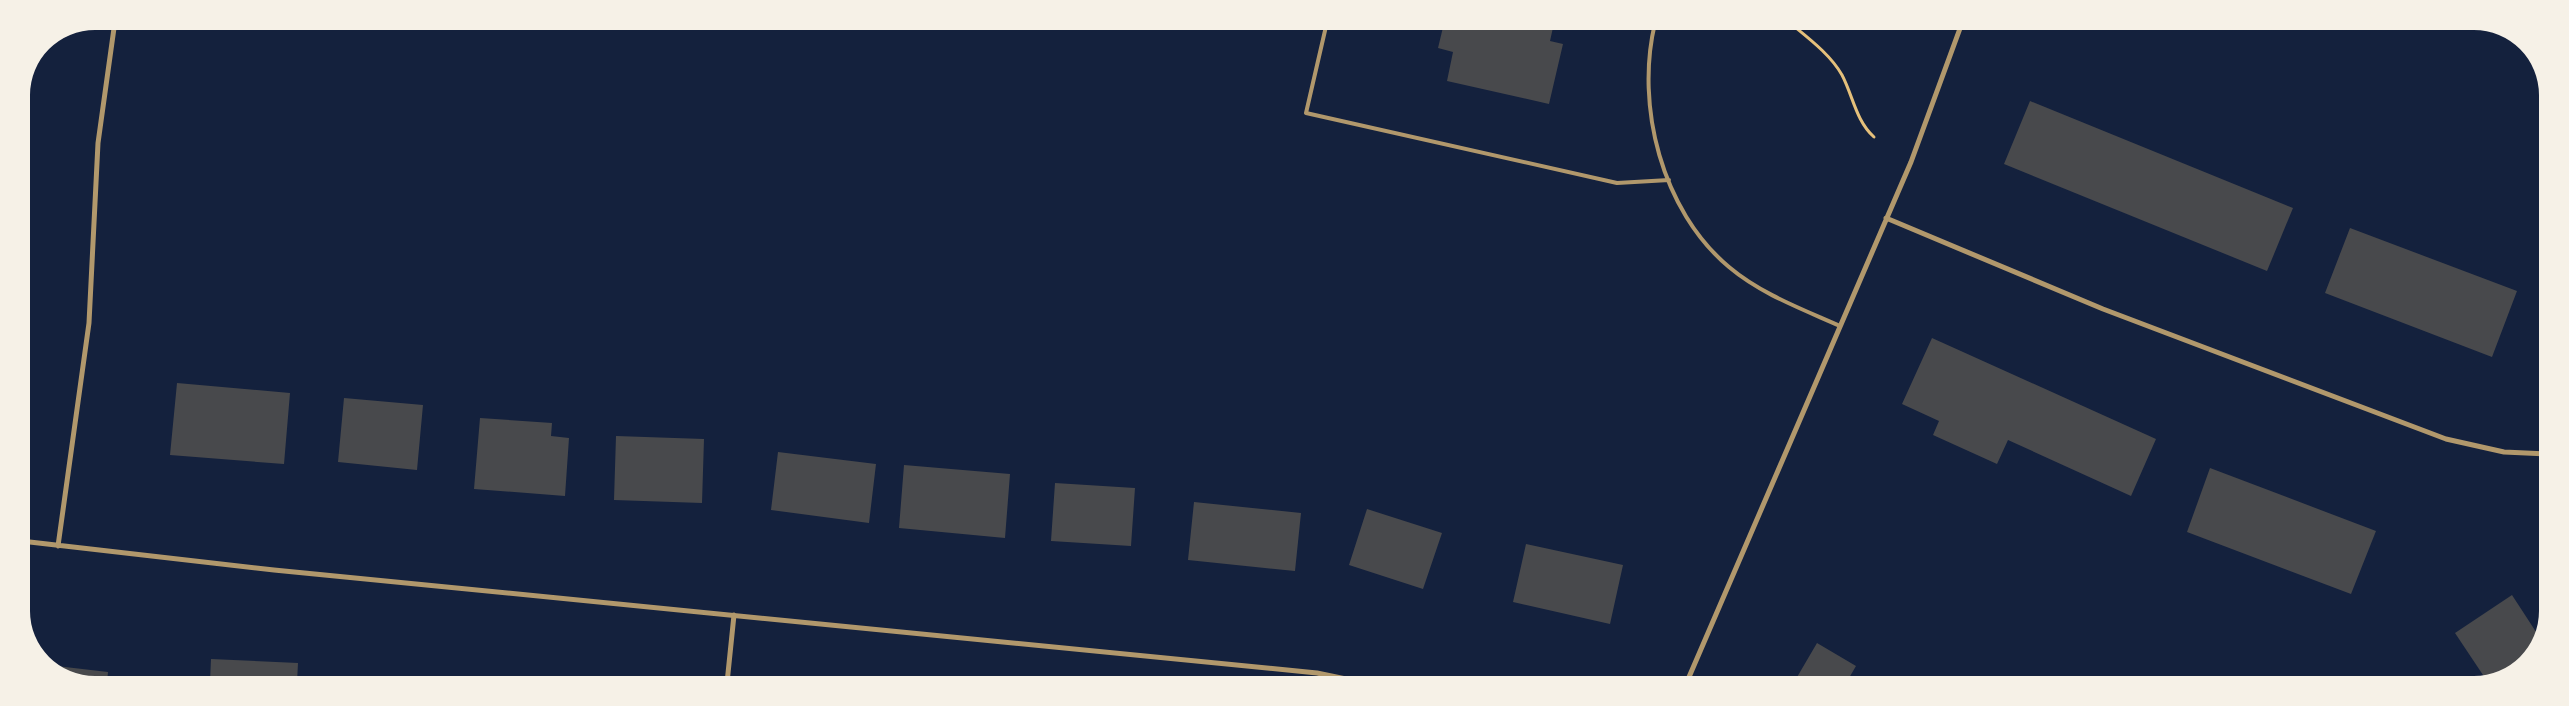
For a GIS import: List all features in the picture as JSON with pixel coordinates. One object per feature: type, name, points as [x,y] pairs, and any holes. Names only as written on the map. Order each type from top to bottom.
[{"type":"street","points":[[58,546],[89,323],[98,143],[113,30]]},
{"type":"street","points":[[1689,676],[1911,162],[1959,30]]},
{"type":"street","points":[[1886,218],[2103,309],[2446,439],[2504,452],[2539,454]]},
{"type":"street","points":[[30,542],[1328,676]]},
{"type":"street","points":[[728,676],[734,615]]},
{"type":"lane","points":[[1325,30],[1306,113],[1617,183],[1669,180]]},
{"type":"lane","points":[[1654,30],[1651,47],[1650,97],[1659,152],[1683,213],[1696,234],[1729,267],[1770,294],[1840,326]]},
{"type":"path","points":[[1798,30],[1816,45],[1841,74],[1860,120],[1874,137]]},
{"type":"building","points":[[1442,30],[1552,30],[1550,41],[1563,44],[1549,104],[1447,81],[1453,52],[1438,48]]},
{"type":"building","points":[[2030,101],[2293,208],[2267,271],[2004,164]]},
{"type":"building","points":[[2350,228],[2517,291],[2492,357],[2325,293]]},
{"type":"building","points":[[1932,338],[2156,439],[2131,496],[2008,440],[1997,464],[1933,435],[1939,421],[1902,404]]},
{"type":"building","points":[[177,383],[290,393],[284,464],[170,455]]},
{"type":"building","points":[[344,398],[423,405],[417,470],[338,462]]},
{"type":"building","points":[[480,418],[552,423],[551,436],[569,438],[565,496],[474,489]]},
{"type":"building","points":[[616,436],[704,439],[702,503],[614,500]]},
{"type":"building","points":[[778,452],[876,464],[869,523],[771,510]]},
{"type":"building","points":[[904,465],[1010,474],[1005,538],[899,528]]},
{"type":"building","points":[[2210,468],[2376,531],[2351,594],[2187,532]]},
{"type":"building","points":[[1055,483],[1135,488],[1131,546],[1051,541]]},
{"type":"building","points":[[1194,502],[1301,513],[1295,571],[1188,560]]},
{"type":"building","points":[[1367,509],[1442,533],[1423,589],[1349,565]]},
{"type":"building","points":[[1526,544],[1623,565],[1610,624],[1513,602]]},
{"type":"building","points":[[2512,595],[2536,631],[2528,647],[2514,663],[2495,673],[2483,675],[2455,633]]},
{"type":"building","points":[[1817,643],[1856,666],[1850,676],[1798,676]]},
{"type":"building","points":[[211,659],[298,663],[297,676],[210,676]]},
{"type":"building","points":[[62,667],[108,672],[108,676],[86,675],[78,674]]}]
